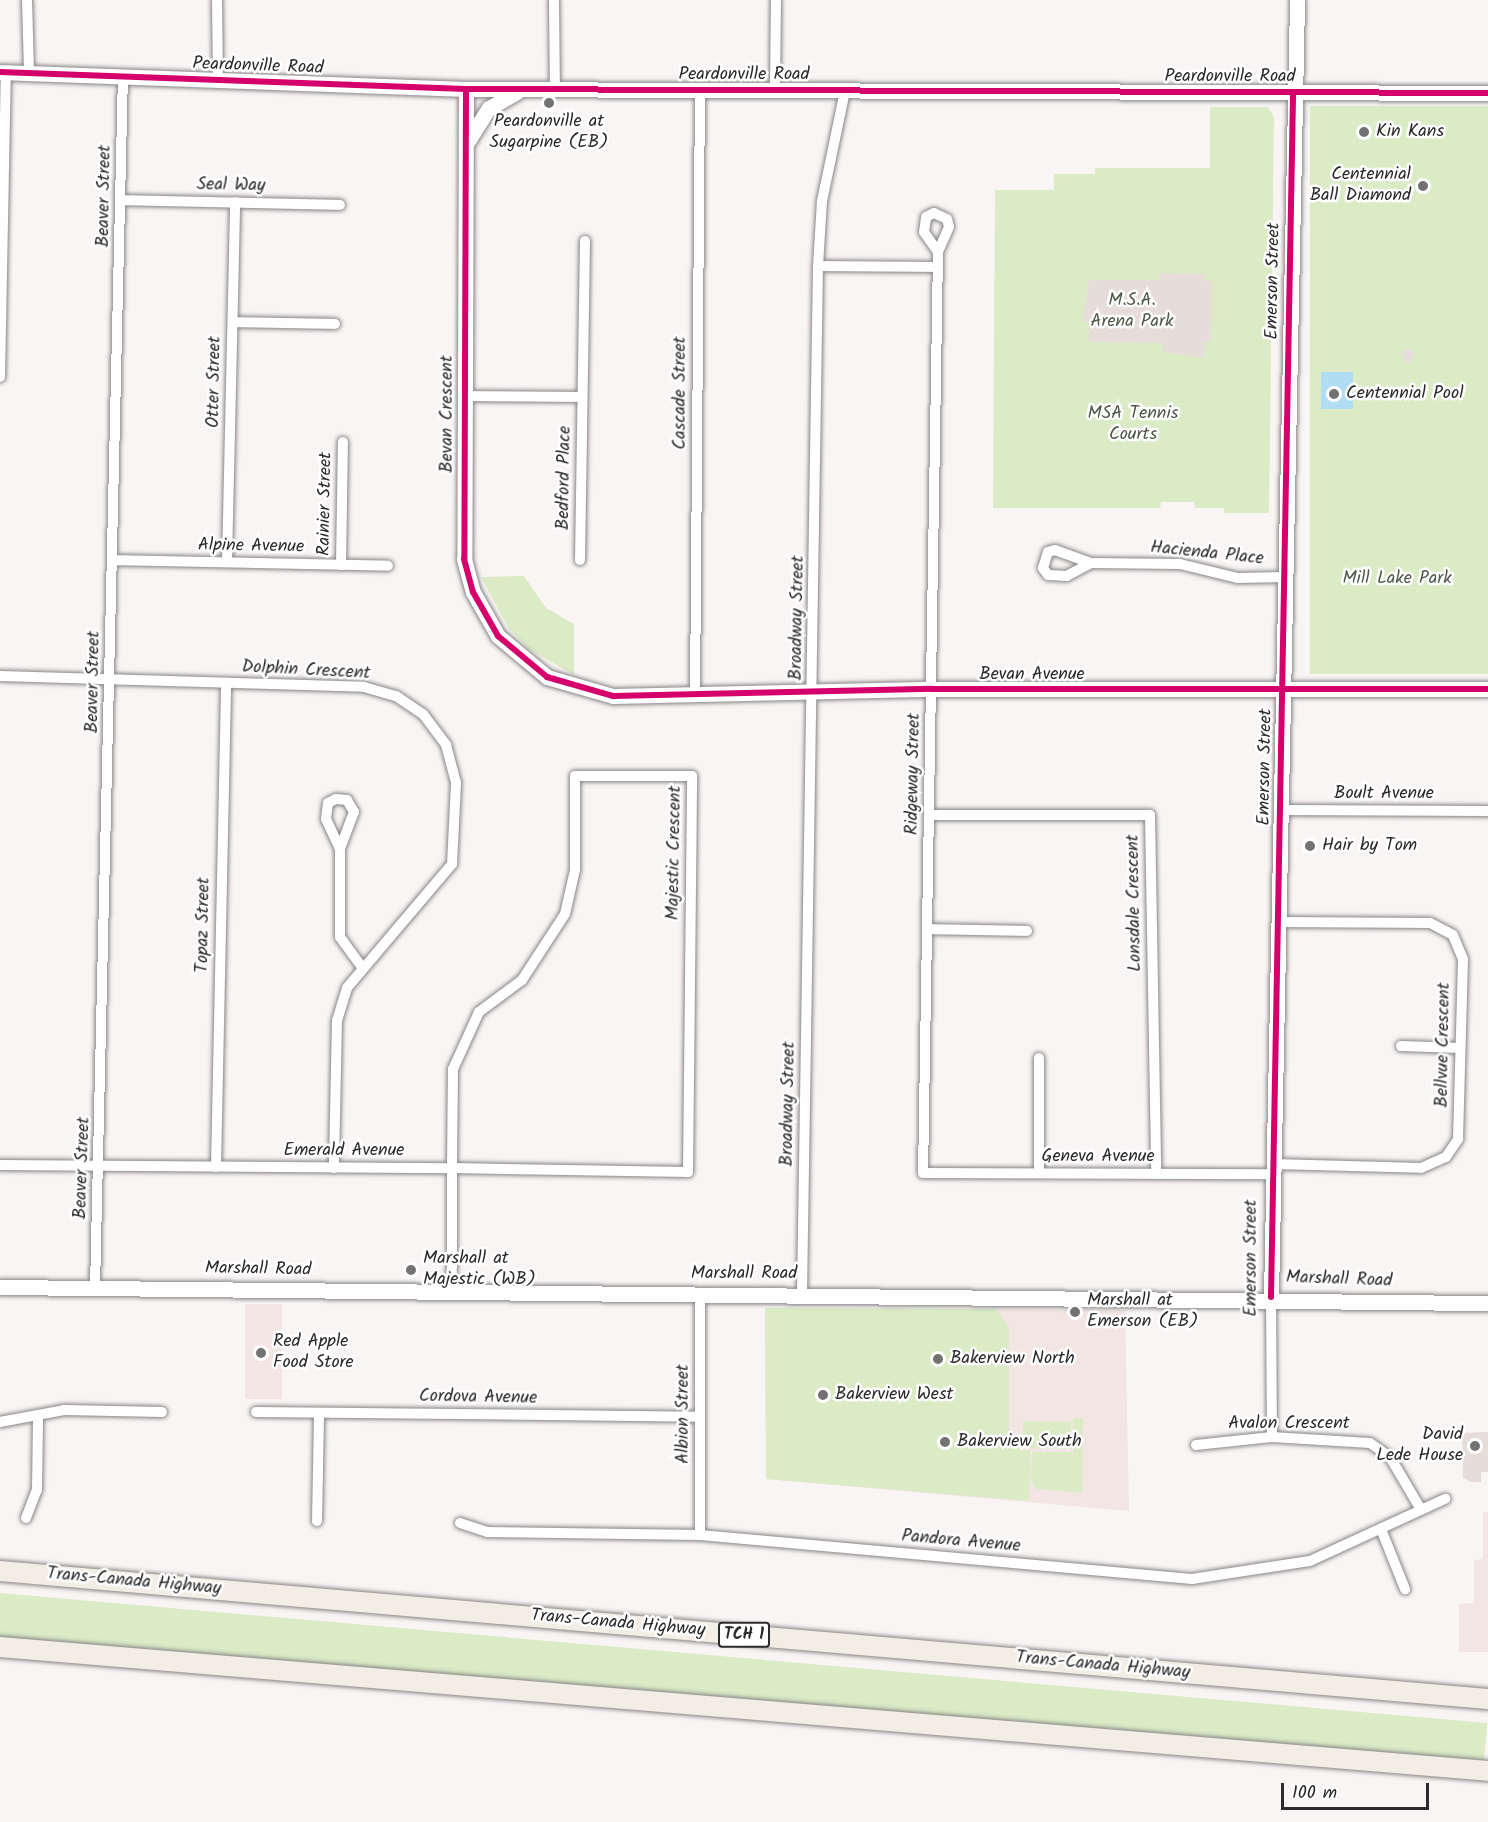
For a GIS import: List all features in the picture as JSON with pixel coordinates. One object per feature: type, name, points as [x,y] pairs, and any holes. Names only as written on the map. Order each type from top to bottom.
[{"type":"highway","name":"Trans-Canada Highway","points":[[0,1570],[1488,1699]]},
{"type":"highway","points":[[0,1647],[1488,1771]]},
{"type":"main road","name":"Emerson Street","points":[[1271,1297],[1293,93],[1297,0]]},
{"type":"main road","name":"Peardonville Road","points":[[3,72],[218,81],[524,89],[1488,93]]},
{"type":"main road","name":"Bevan Crescent","points":[[466,88],[462,542],[473,592],[498,636],[521,659],[577,689]]},
{"type":"main road","points":[[465,147],[489,108],[524,89]]},
{"type":"main road","name":"Bevan Avenue","points":[[577,689],[613,696],[695,697],[932,689],[1282,691],[1488,689]]},
{"type":"main road","name":"Marshall Road","points":[[0,1287],[1271,1297],[1488,1303]]},
{"type":"street","points":[[27,0],[29,73]]},
{"type":"street","points":[[218,0],[218,81]]},
{"type":"street","points":[[554,0],[555,88]]},
{"type":"street","points":[[775,90],[776,0]]},
{"type":"street","points":[[0,376],[3,72]]},
{"type":"street","name":"Beaver Street","points":[[95,1288],[100,1166],[123,77]]},
{"type":"street","name":"Cascade Street","points":[[695,697],[700,90]]},
{"type":"street","name":"Broadway Street","points":[[802,1294],[818,266],[822,201],[845,91]]},
{"type":"street","name":"Seal Way","points":[[121,200],[340,205]]},
{"type":"street","name":"Otter Street","points":[[227,562],[236,202]]},
{"type":"street","name":"Bedford Place","points":[[580,560],[585,241]]},
{"type":"street","name":"Ridgeway Street","points":[[923,1173],[938,252]]},
{"type":"street","points":[[818,266],[937,267]]},
{"type":"street","points":[[233,322],[335,324]]},
{"type":"street","points":[[463,396],[582,397]]},
{"type":"street","name":"Rainier Street","points":[[341,566],[343,442]]},
{"type":"street","name":"Alpine Avenue","points":[[113,560],[388,566]]},
{"type":"street","name":"Hacienda Place","points":[[1091,563],[1180,564],[1238,578],[1284,577]]},
{"type":"street","name":"Dolphin Crescent","points":[[0,676],[364,687],[396,696],[423,714],[446,745],[456,783],[452,864],[426,901],[362,967],[347,988],[337,1020],[334,1168]]},
{"type":"street","name":"Topaz Street","points":[[216,1167],[226,684]]},
{"type":"street","name":"Majestic Crescent","points":[[451,1291],[453,1069],[462,1040],[478,1012],[522,980],[565,914],[575,870],[575,777],[692,776],[688,1172]]},
{"type":"street","name":"Boult Avenue","points":[[1281,810],[1488,811]]},
{"type":"street","name":"Lonsdale Crescent","points":[[930,814],[1149,815],[1156,1174]]},
{"type":"street","points":[[340,849],[340,937],[362,967]]},
{"type":"street","name":"Bellvue Crescent","points":[[1272,1169],[1436,1164],[1458,1139],[1463,958],[1461,946],[1443,926],[1279,922]]},
{"type":"street","points":[[927,929],[1027,931]]},
{"type":"street","points":[[1401,1046],[1460,1048]]},
{"type":"street","points":[[1039,1058],[1039,1173]]},
{"type":"street","name":"Emerald Avenue","points":[[0,1165],[688,1172]]},
{"type":"street","name":"Geneva Avenue","points":[[923,1173],[1156,1174],[1272,1169]]},
{"type":"street","name":"Albion Street","points":[[700,1293],[700,1535]]},
{"type":"street","name":"Emerson Street","points":[[1271,1297],[1272,1437]]},
{"type":"street","points":[[0,1422],[38,1415],[162,1412]]},
{"type":"street","name":"Cordova Avenue","points":[[256,1412],[700,1417]]},
{"type":"street","points":[[317,1521],[319,1413]]},
{"type":"street","points":[[26,1518],[37,1490],[38,1415]]},
{"type":"street","name":"Avalon Crescent","points":[[1196,1445],[1272,1437],[1370,1443],[1390,1456],[1420,1508]]},
{"type":"street","name":"Pandora Avenue","points":[[460,1523],[487,1532],[700,1535],[1192,1579],[1310,1561],[1381,1530],[1420,1508],[1444,1499]]},
{"type":"street","points":[[1381,1530],[1405,1589]]},
{"type":"shaded area","points":[[245,1304],[282,1304],[282,1399],[245,1399]]},
{"type":"shaded area","points":[[765,1308],[1125,1310],[1129,1511],[766,1479]]},
{"type":"shaded area","points":[[1483,1512],[1488,1512],[1488,1652],[1459,1652],[1459,1604],[1474,1603],[1474,1560],[1483,1559]]},
{"type":"green space","name":"Mill Lake Park","points":[[1310,106],[1488,106],[1488,674],[1310,674]]},
{"type":"green space","name":"M.S.A. Arena Park","points":[[1210,107],[1268,107],[1274,117],[1269,513],[1224,513],[1224,508],[1195,508],[1194,502],[1161,502],[1160,508],[993,508],[995,190],[1054,190],[1054,174],[1095,174],[1095,168],[1210,168]]},
{"type":"green space","points":[[524,576],[546,608],[574,624],[574,675],[529,649],[509,629],[481,577]]},
{"type":"green space","points":[[765,1308],[996,1309],[1009,1326],[1009,1435],[1021,1450],[1030,1450],[1029,1501],[766,1479]]},
{"type":"green space","points":[[1073,1418],[1083,1418],[1082,1493],[1036,1489],[1031,1480],[1032,1452],[1073,1452]]},
{"type":"green space","points":[[1023,1421],[1071,1422],[1071,1449],[1023,1448]]},
{"type":"green space","points":[[0,1593],[1487,1723],[1483,1768],[0,1638]]},
{"type":"water","points":[[1321,372],[1353,372],[1353,409],[1321,409]]},
{"type":"building","points":[[1159,273],[1205,274],[1205,281],[1212,281],[1211,342],[1204,342],[1204,358],[1162,352],[1162,343],[1089,342],[1089,322],[1082,322],[1089,280],[1159,280]]},
{"type":"building","points":[[1407,348],[1415,353],[1408,365],[1400,353]]},
{"type":"building","name":"David Lede House","points":[[1488,1432],[1488,1472],[1481,1472],[1481,1482],[1471,1482],[1463,1478],[1462,1433]]},
{"type":"cycle path","points":[[0,72],[466,89],[1488,93]]},
{"type":"cycle path","points":[[466,89],[464,559],[473,592],[498,636],[547,677],[613,696],[932,689],[1488,689]]},
{"type":"cycle path","points":[[1271,1297],[1293,93]]},
{"type":"place","name":"Peardonville at Sugarpine (EB)","points":[[549,103]]},
{"type":"place","name":"Kin Kans","points":[[1364,132]]},
{"type":"place","name":"Centennial Ball Diamond","points":[[1423,186]]},
{"type":"place","name":"Centennial Pool","points":[[1334,394]]},
{"type":"place","name":"Hair by Tom","points":[[1310,846]]},
{"type":"place","name":"Marshall at Majestic (WB)","points":[[411,1270]]},
{"type":"place","name":"Marshall at Emerson (EB)","points":[[1075,1312]]},
{"type":"place","name":"Red Apple Food Store","points":[[261,1353]]},
{"type":"place","name":"Bakerview North","points":[[938,1359]]},
{"type":"place","name":"Bakerview West","points":[[823,1395]]},
{"type":"place","name":"Bakerview South","points":[[945,1442]]},
{"type":"place","name":"David Lede House","points":[[1475,1446]]},
{"type":"park label","name":"MSA Tennis Courts","points":[[1133,425]]}]
